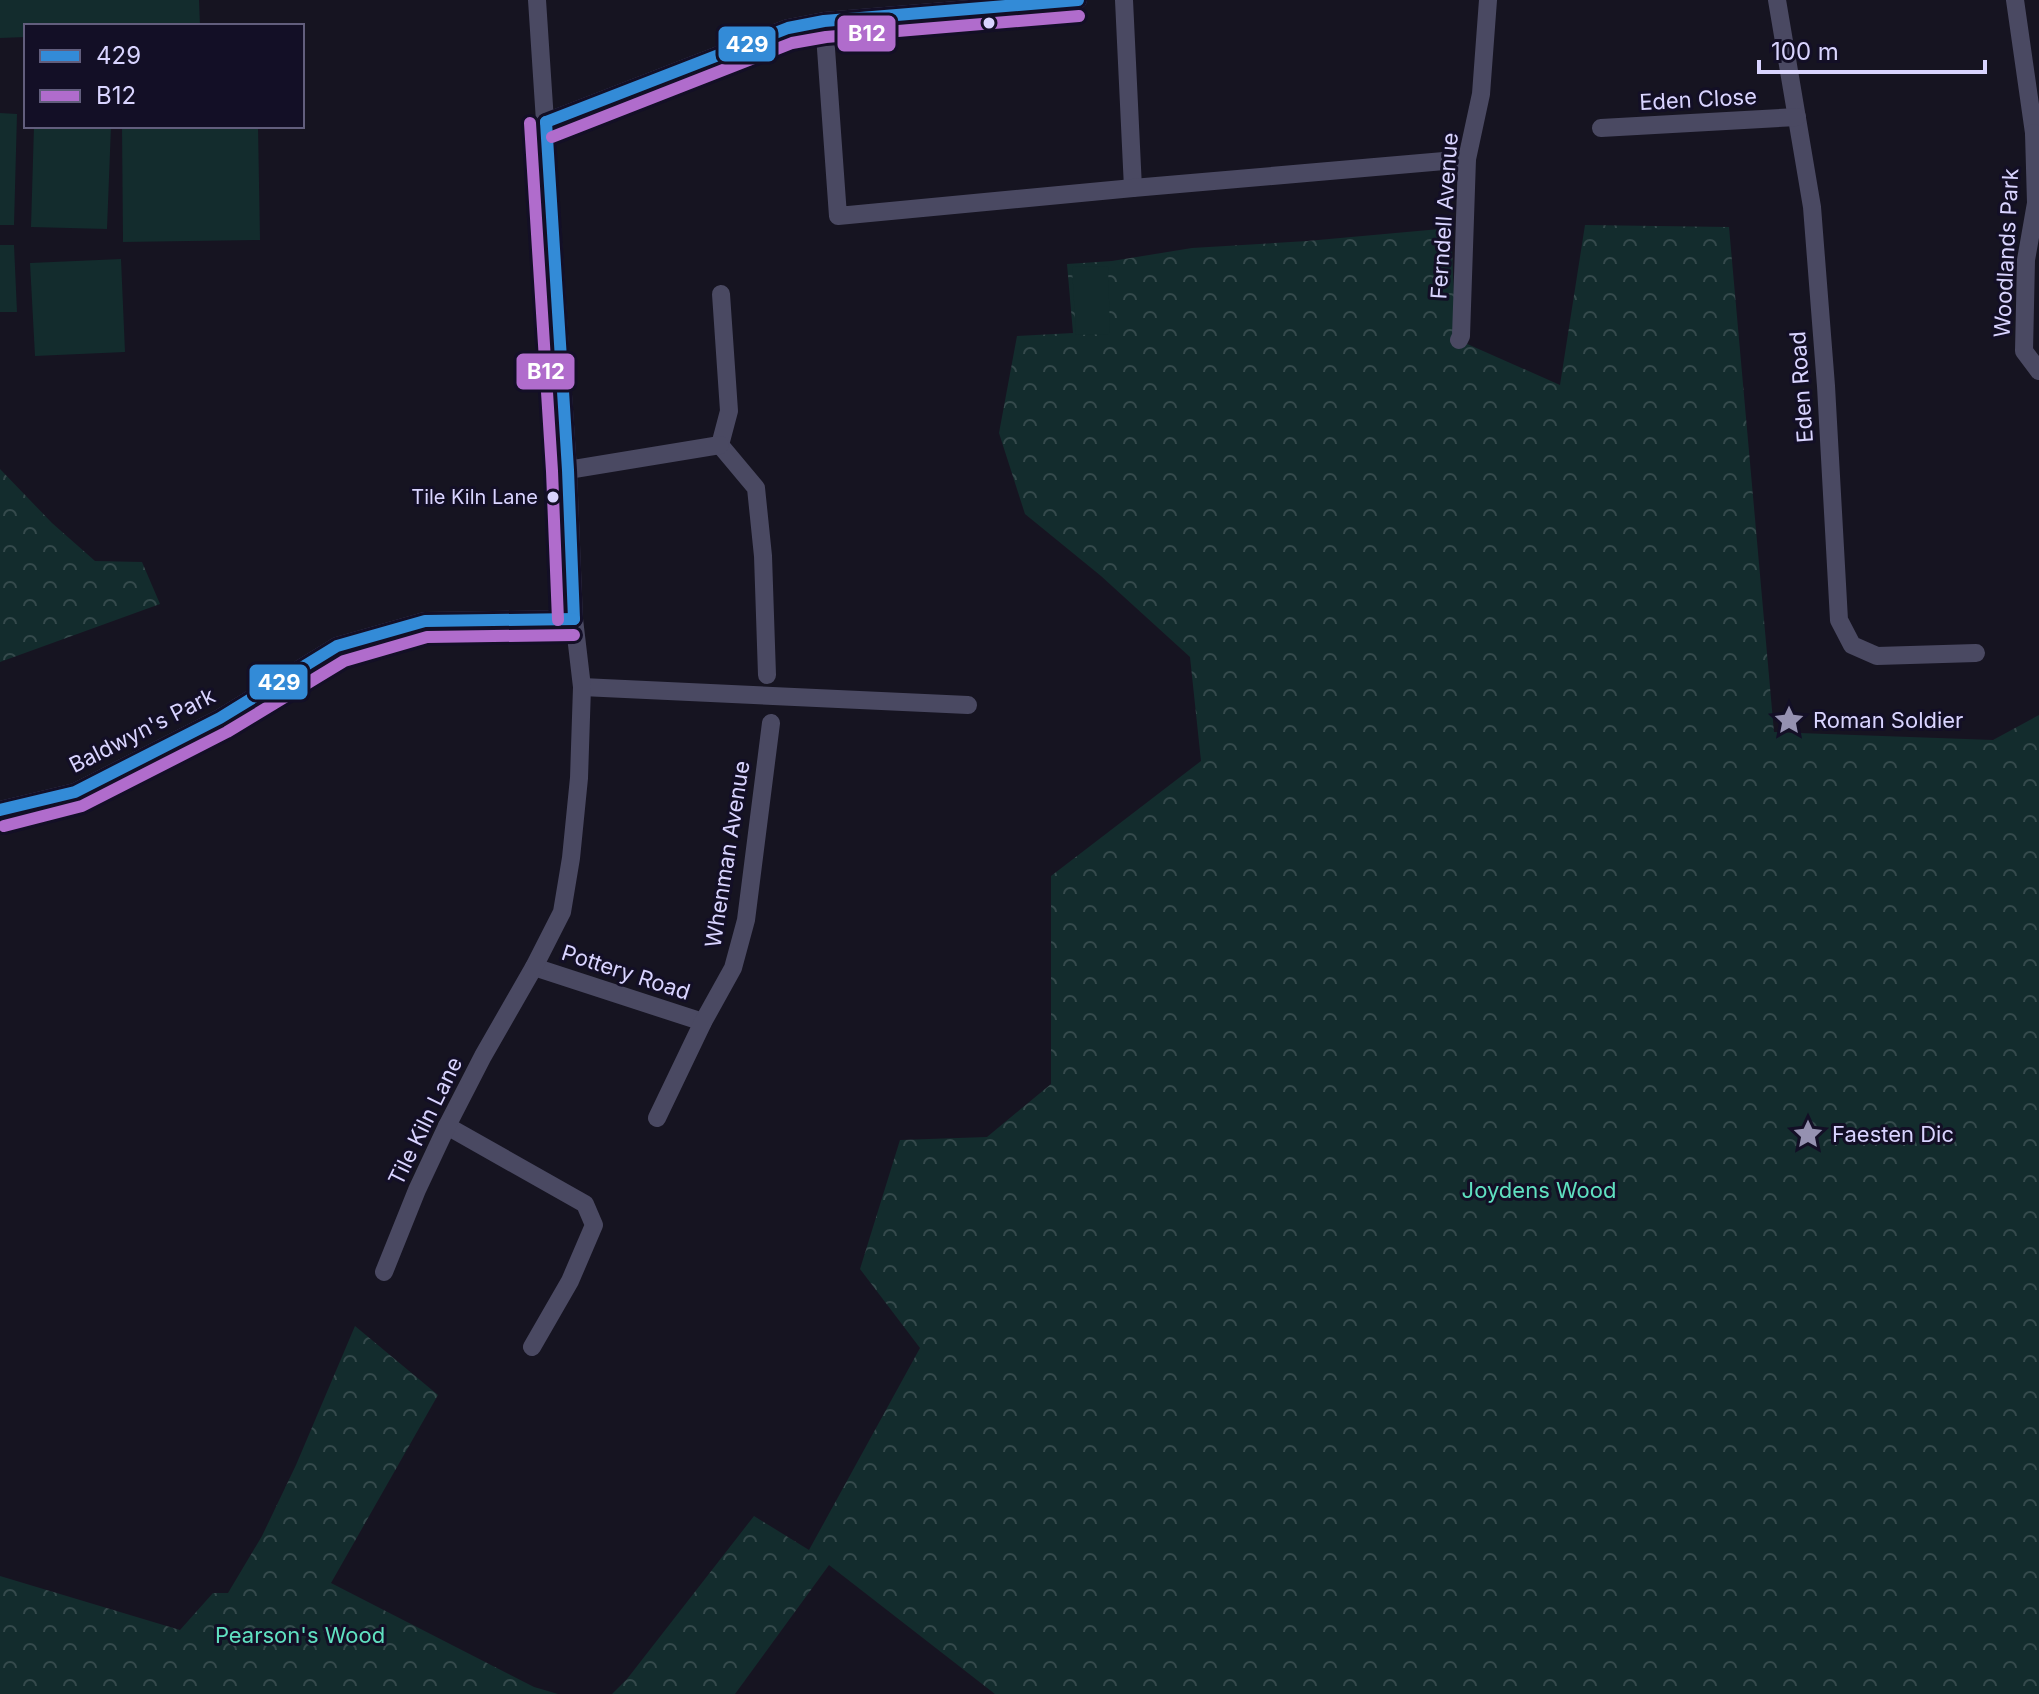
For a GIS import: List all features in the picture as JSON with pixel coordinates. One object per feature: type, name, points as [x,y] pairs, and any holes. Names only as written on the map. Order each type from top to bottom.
[{"type":"street","name":"Tile Kiln Lane","points":[[384,1272],[447,1126],[562,912],[571,858],[579,778],[582,687],[574,619],[568,470],[537,0]]},
{"type":"street","points":[[546,122],[788,28],[824,21],[1078,0]]},
{"type":"street","points":[[1124,0],[1133,188]]},
{"type":"street","name":"Ferndell Avenue","points":[[1459,340],[1467,159],[1481,94],[1488,0]]},
{"type":"street","name":"Eden Road","points":[[1777,0],[1812,207],[1839,620],[1852,645],[1877,656],[1976,653]]},
{"type":"street","name":"Woodlands Park","points":[[2015,0],[2036,133],[2036,203],[2026,260],[2024,351],[2039,371]]},
{"type":"street","points":[[824,21],[838,216],[1467,159]]},
{"type":"street","name":"Eden Close","points":[[1601,128],[1797,117]]},
{"type":"street","points":[[720,445],[729,411],[721,294]]},
{"type":"street","points":[[568,470],[720,445]]},
{"type":"street","points":[[720,445],[756,488],[763,556],[767,675]]},
{"type":"street","name":"Baldwyn's Park","points":[[0,810],[75,792],[220,718],[337,646],[425,621],[574,619]]},
{"type":"street","points":[[582,687],[968,705]]},
{"type":"street","name":"Whenman Avenue","points":[[657,1118],[733,968],[746,920],[771,723]]},
{"type":"street","name":"Pottery Road","points":[[534,967],[703,1022]]},
{"type":"street","points":[[447,1126],[585,1204],[594,1225],[570,1281],[532,1347]]},
{"type":"green space","points":[[0,0],[199,0],[200,24],[24,24],[24,37],[0,38]]},
{"type":"green space","points":[[0,113],[17,114],[14,225],[0,225]]},
{"type":"green space","points":[[34,128],[111,128],[107,229],[31,227]]},
{"type":"green space","points":[[122,128],[258,128],[260,240],[123,242]]},
{"type":"green space","name":"Joydens Wood","points":[[1585,225],[1729,227],[1774,732],[1993,740],[2039,715],[2039,1694],[995,1694],[829,1565],[735,1694],[612,1694],[754,1516],[809,1550],[920,1348],[860,1269],[900,1140],[987,1137],[1051,1084],[1051,876],[1201,761],[1190,657],[1101,576],[1025,514],[999,433],[1017,336],[1073,333],[1067,264],[1112,261],[1192,248],[1451,228],[1456,339],[1560,385]]},
{"type":"green space","points":[[0,245],[14,245],[17,312],[0,312]]},
{"type":"green space","points":[[121,259],[125,352],[35,356],[30,263]]},
{"type":"green space","points":[[1108,266],[1110,334],[1076,335],[1072,267]]},
{"type":"green space","points":[[0,469],[52,523],[95,561],[142,562],[160,604],[0,662]]},
{"type":"green space","name":"Pearson's Wood","points":[[355,1326],[438,1395],[331,1583],[534,1687],[558,1694],[0,1694],[0,1576],[180,1630],[213,1593],[228,1593],[262,1536],[296,1465]]},
{"type":"transit line","name":"429","points":[[546,122],[788,28],[824,21],[1078,0]]},
{"type":"transit line","name":"B12","points":[[552,137],[792,43],[826,37],[1079,16]]},
{"type":"transit line","name":"429","points":[[546,122],[574,619]]},
{"type":"transit line","name":"B12","points":[[530,123],[558,620]]},
{"type":"transit line","name":"429","points":[[0,810],[75,792],[220,718],[337,646],[425,621],[574,619]]},
{"type":"transit line","name":"B12","points":[[4,826],[82,806],[227,732],[344,661],[427,637],[574,635]]},
{"type":"place","name":"Tile Kiln Lane","points":[[553,497]]},
{"type":"place","name":"Roman Soldier","points":[[1789,720]]},
{"type":"place","name":"Faesten Dic","points":[[1808,1134]]}]
